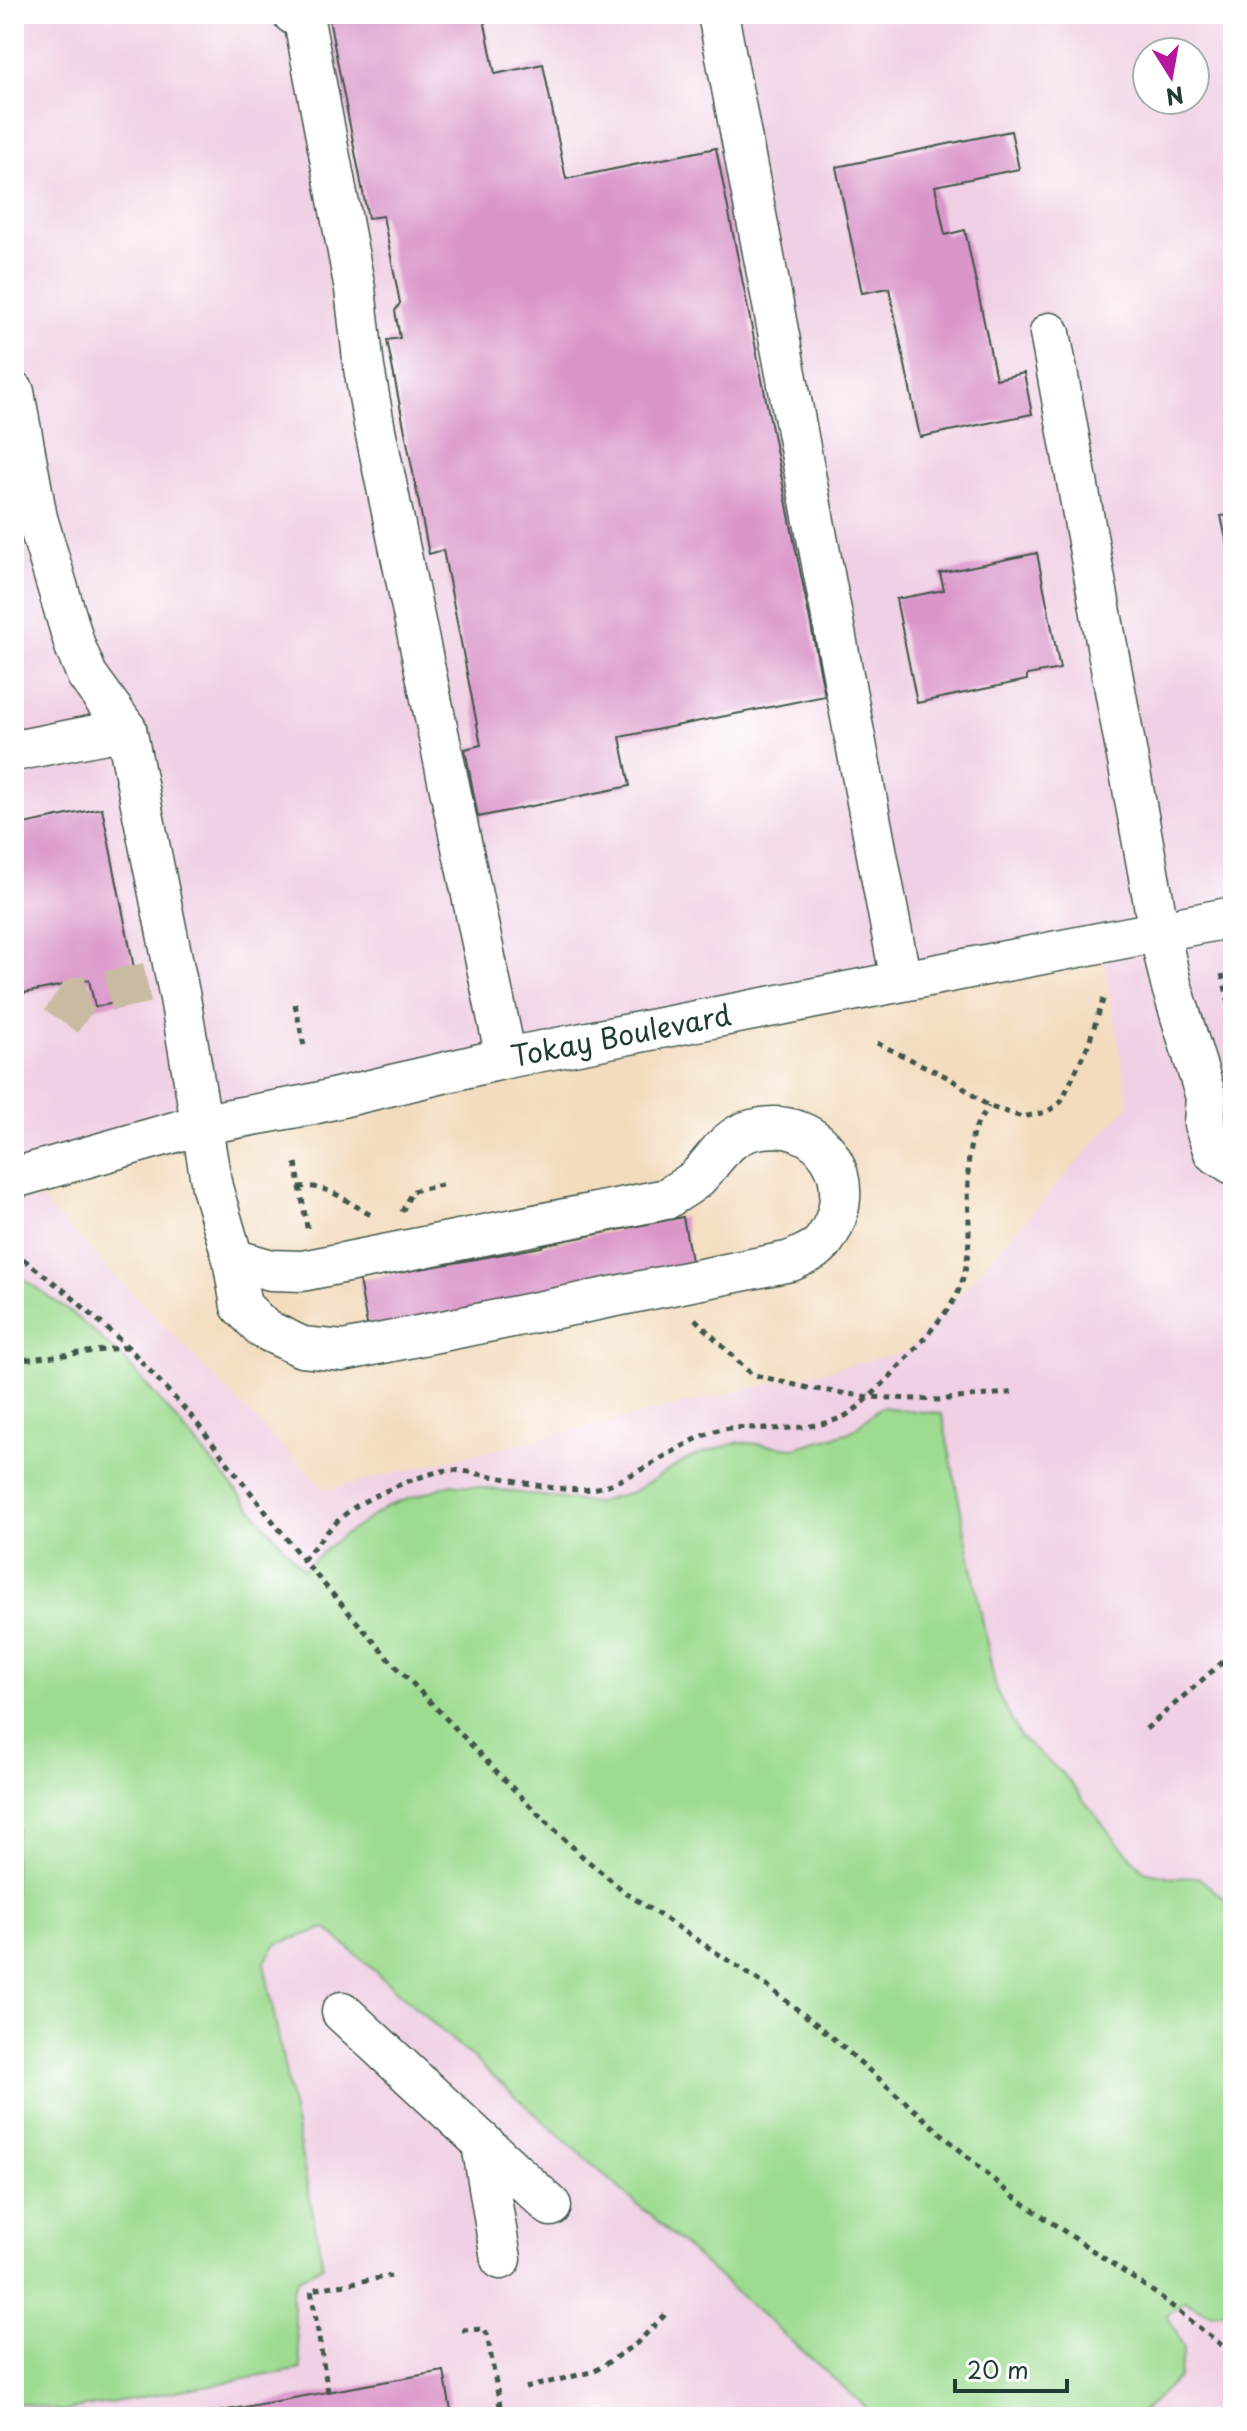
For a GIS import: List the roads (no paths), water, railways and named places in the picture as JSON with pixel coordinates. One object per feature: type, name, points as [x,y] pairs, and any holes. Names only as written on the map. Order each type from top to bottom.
[{"type":"street","points":[[293,14],[305,26],[323,112],[355,289],[375,430],[506,1058]]},
{"type":"street","points":[[718,14],[901,981]]},
{"type":"street","points":[[1050,333],[1159,931],[1171,984],[1206,1097],[1204,1124],[1214,1152],[1233,1164]]},
{"type":"street","points":[[14,392],[37,518],[75,646],[87,675],[126,729],[178,988],[212,1187],[233,1259],[241,1306],[264,1329],[302,1347],[343,1351],[791,1261],[821,1245],[838,1214],[842,1188],[831,1158],[812,1138],[782,1128],[750,1130],[720,1149],[696,1179],[666,1199],[302,1271],[271,1270],[233,1259]]},
{"type":"street","points":[[14,751],[126,729]]},
{"type":"street","name":"Tokay Boulevard","points":[[14,1178],[203,1124],[308,1105],[506,1058],[1233,917]]},
{"type":"street","points":[[1206,1097],[1229,1116],[1233,1125]]},
{"type":"street","points":[[342,2012],[551,2206]]},
{"type":"street","points":[[482,2144],[501,2259]]},
{"type":"tunnel","points":[[61,1021],[78,997],[176,977]]}]
